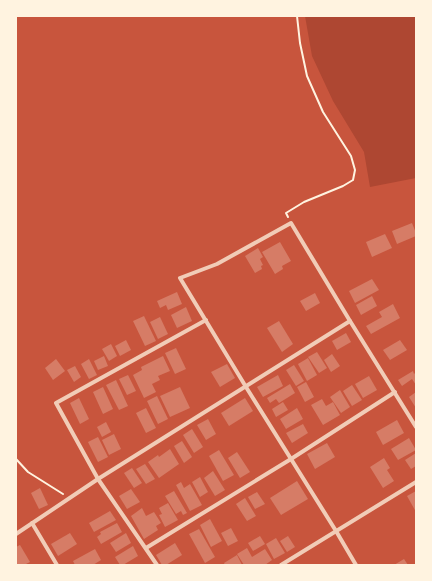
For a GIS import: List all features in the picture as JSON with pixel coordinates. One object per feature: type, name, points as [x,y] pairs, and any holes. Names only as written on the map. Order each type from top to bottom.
[{"type":"street","points":[[356,565],[180,278],[217,264],[291,223],[416,427]]},
{"type":"street","points":[[157,565],[98,479],[56,403],[206,320]]},
{"type":"street","points":[[16,534],[98,479],[350,321]]},
{"type":"street","points":[[146,548],[291,460],[395,392]]},
{"type":"street","points":[[281,565],[416,482]]},
{"type":"street","points":[[32,523],[57,565]]},
{"type":"path","points":[[291,223],[286,213],[304,202],[343,186],[353,180],[355,170],[351,156],[324,112],[307,76],[300,43],[297,16]]},
{"type":"path","points":[[16,459],[28,472],[69,498]]},
{"type":"shaded area","points":[[305,16],[416,16],[416,178],[370,187],[364,152],[333,101],[312,56]]},
{"type":"building","points":[[412,223],[416,236],[397,244],[392,231]]},
{"type":"building","points":[[385,234],[392,248],[372,257],[366,242]]},
{"type":"building","points":[[280,242],[291,261],[282,266],[283,269],[275,274],[262,252]]},
{"type":"building","points":[[258,248],[263,257],[260,259],[263,265],[261,266],[262,269],[255,273],[245,256]]},
{"type":"building","points":[[372,279],[379,290],[355,303],[349,291]]},
{"type":"building","points":[[177,292],[182,304],[168,310],[166,305],[160,308],[157,301]]},
{"type":"building","points":[[315,293],[320,303],[306,311],[300,301]]},
{"type":"building","points":[[372,296],[377,306],[361,315],[356,305]]},
{"type":"building","points":[[393,304],[400,318],[371,334],[366,326],[382,317],[379,312]]},
{"type":"building","points":[[186,307],[192,321],[177,328],[171,315]]},
{"type":"building","points":[[144,316],[156,341],[145,346],[133,321]]},
{"type":"building","points":[[160,317],[168,334],[158,339],[150,322]]},
{"type":"building","points":[[279,321],[293,344],[282,352],[267,328]]},
{"type":"building","points":[[346,333],[351,342],[337,350],[332,341]]},
{"type":"building","points":[[126,340],[131,350],[120,356],[115,346]]},
{"type":"building","points":[[400,340],[407,350],[390,360],[383,350]]},
{"type":"building","points":[[111,344],[117,356],[109,361],[102,349]]},
{"type":"building","points":[[176,348],[186,369],[175,374],[165,353]]},
{"type":"building","points":[[317,352],[327,368],[319,373],[308,357]]},
{"type":"building","points":[[332,354],[340,366],[331,372],[324,360]]},
{"type":"building","points":[[104,356],[108,366],[98,370],[94,361]]},
{"type":"building","points":[[163,356],[170,371],[158,376],[160,380],[152,384],[156,392],[144,398],[133,375],[142,370],[141,367]]},
{"type":"building","points":[[308,358],[317,375],[307,381],[298,364]]},
{"type":"building","points":[[56,359],[65,371],[53,380],[45,368]]},
{"type":"building","points":[[89,359],[97,375],[89,379],[81,364]]},
{"type":"building","points":[[227,364],[235,378],[220,387],[211,372]]},
{"type":"building","points":[[294,365],[304,381],[296,386],[286,370]]},
{"type":"building","points":[[75,366],[81,377],[74,382],[67,370]]},
{"type":"building","points":[[413,371],[414,374],[416,372],[416,385],[412,379],[402,386],[398,380]]},
{"type":"building","points":[[128,375],[136,391],[127,395],[119,379]]},
{"type":"building","points":[[278,375],[283,386],[263,397],[257,387]]},
{"type":"building","points":[[369,376],[377,390],[363,398],[355,384]]},
{"type":"building","points":[[116,380],[128,406],[119,410],[106,385]]},
{"type":"building","points":[[306,382],[314,397],[305,402],[297,387]]},
{"type":"building","points":[[290,384],[295,393],[279,403],[276,399],[270,403],[267,398]]},
{"type":"building","points":[[352,385],[362,400],[352,406],[343,391]]},
{"type":"building","points":[[103,387],[113,409],[103,414],[93,392]]},
{"type":"building","points":[[180,387],[190,408],[170,417],[160,396]]},
{"type":"building","points":[[340,390],[350,407],[341,413],[330,397]]},
{"type":"building","points":[[416,392],[416,408],[409,397]]},
{"type":"building","points":[[157,396],[168,419],[158,424],[147,401]]},
{"type":"building","points":[[79,398],[89,419],[80,424],[70,403]]},
{"type":"building","points":[[245,398],[253,411],[229,426],[221,413]]},
{"type":"building","points":[[322,399],[326,406],[333,402],[340,415],[323,425],[311,405]]},
{"type":"building","points":[[283,402],[288,410],[276,417],[272,409]]},
{"type":"building","points":[[146,408],[156,428],[146,433],[136,413]]},
{"type":"building","points":[[297,408],[303,419],[286,429],[280,419]]},
{"type":"building","points":[[208,419],[216,434],[206,440],[197,425]]},
{"type":"building","points":[[397,420],[404,433],[383,445],[376,432]]},
{"type":"building","points":[[106,422],[111,432],[102,437],[97,427]]},
{"type":"building","points":[[303,424],[308,433],[292,443],[286,433]]},
{"type":"building","points":[[192,429],[203,447],[194,453],[183,435]]},
{"type":"building","points":[[114,434],[121,449],[109,455],[102,440]]},
{"type":"building","points":[[98,437],[108,457],[98,462],[88,442]]},
{"type":"building","points":[[409,438],[416,450],[398,460],[391,449]]},
{"type":"building","points":[[182,441],[192,457],[184,463],[174,446]]},
{"type":"building","points":[[327,443],[335,457],[315,469],[307,454]]},
{"type":"building","points":[[170,449],[179,464],[159,478],[148,462],[158,455],[159,457]]},
{"type":"building","points":[[219,450],[234,475],[223,481],[209,456]]},
{"type":"building","points":[[237,452],[250,472],[240,478],[228,458]]},
{"type":"building","points":[[416,453],[416,466],[411,469],[405,460]]},
{"type":"building","points":[[384,458],[390,468],[387,470],[394,481],[383,488],[370,467]]},
{"type":"building","points":[[145,464],[155,479],[146,484],[136,469]]},
{"type":"building","points":[[132,468],[142,483],[134,488],[124,473]]},
{"type":"building","points":[[213,471],[225,490],[215,496],[204,478]]},
{"type":"building","points":[[200,477],[208,492],[200,497],[192,482]]},
{"type":"building","points":[[297,481],[308,499],[281,515],[270,498]]},
{"type":"building","points":[[181,482],[184,488],[190,484],[202,505],[190,511],[176,485]]},
{"type":"building","points":[[40,488],[48,505],[39,509],[31,493]]},
{"type":"building","points":[[131,489],[140,502],[127,509],[119,496]]},
{"type":"building","points":[[174,491],[187,513],[183,515],[181,511],[176,514],[165,496]]},
{"type":"building","points":[[416,491],[416,512],[407,496]]},
{"type":"building","points":[[257,492],[265,504],[255,509],[248,497]]},
{"type":"building","points":[[245,498],[256,516],[247,521],[236,504]]},
{"type":"building","points":[[168,503],[178,520],[165,527],[159,515],[162,514],[159,508]]},
{"type":"building","points":[[142,508],[146,516],[154,512],[161,523],[156,526],[158,530],[144,539],[131,516]]},
{"type":"building","points":[[110,511],[116,520],[94,532],[89,523]]},
{"type":"building","points":[[210,519],[222,541],[211,547],[200,525]]},
{"type":"building","points":[[117,523],[122,532],[101,544],[97,537],[101,534],[100,532]]},
{"type":"building","points":[[231,528],[238,541],[228,546],[221,533]]},
{"type":"building","points":[[199,529],[215,557],[205,563],[189,534]]},
{"type":"building","points":[[70,533],[77,544],[58,556],[51,544]]},
{"type":"building","points":[[126,533],[131,543],[116,552],[110,543]]},
{"type":"building","points":[[260,536],[265,544],[253,551],[248,543]]},
{"type":"building","points":[[288,536],[295,547],[287,552],[280,541]]},
{"type":"building","points":[[276,538],[285,553],[274,559],[266,544]]},
{"type":"building","points":[[175,543],[182,555],[166,565],[162,565],[156,555]]},
{"type":"building","points":[[20,545],[30,562],[24,565],[17,565],[16,563],[16,547]]},
{"type":"building","points":[[133,546],[138,556],[123,565],[120,565],[115,557]]},
{"type":"building","points":[[247,548],[252,557],[265,549],[272,560],[265,565],[244,565],[237,554]]},
{"type":"building","points":[[95,549],[101,560],[93,565],[75,565],[73,561]]},
{"type":"building","points":[[237,555],[242,565],[225,565],[224,563]]},
{"type":"building","points":[[404,559],[408,565],[394,565]]}]
